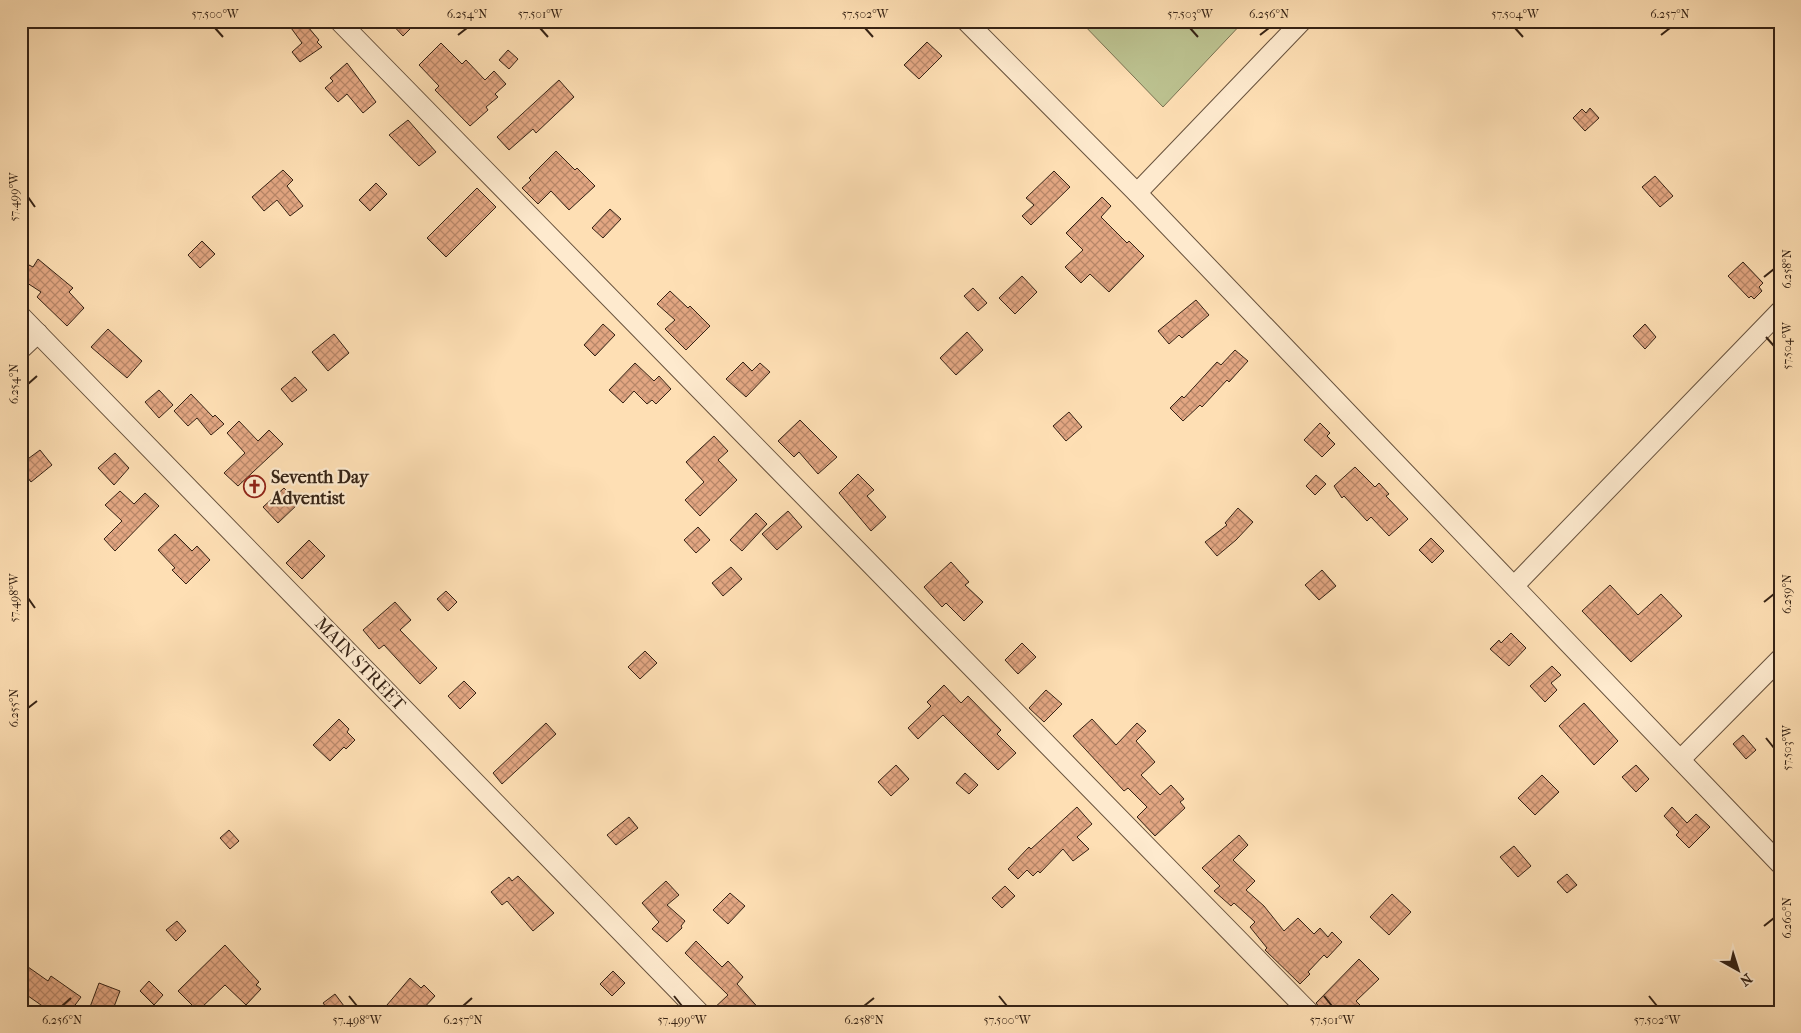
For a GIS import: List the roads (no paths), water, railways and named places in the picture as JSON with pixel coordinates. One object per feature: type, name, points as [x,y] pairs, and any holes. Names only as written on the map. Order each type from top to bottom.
[{"type":"street","points":[[339,21],[1309,1012]]},
{"type":"street","points":[[966,21],[1137,192],[1780,864]]},
{"type":"street","points":[[1137,192],[1302,21]]},
{"type":"street","points":[[1514,586],[1780,311]]},
{"type":"street","name":"MAIN STREET","points":[[21,316],[698,1012]]},
{"type":"street","points":[[21,350],[38,333]]},
{"type":"street","points":[[1681,759],[1780,659]]},
{"type":"place","name":"Seventh Day Adventist","points":[[255,487]]}]
